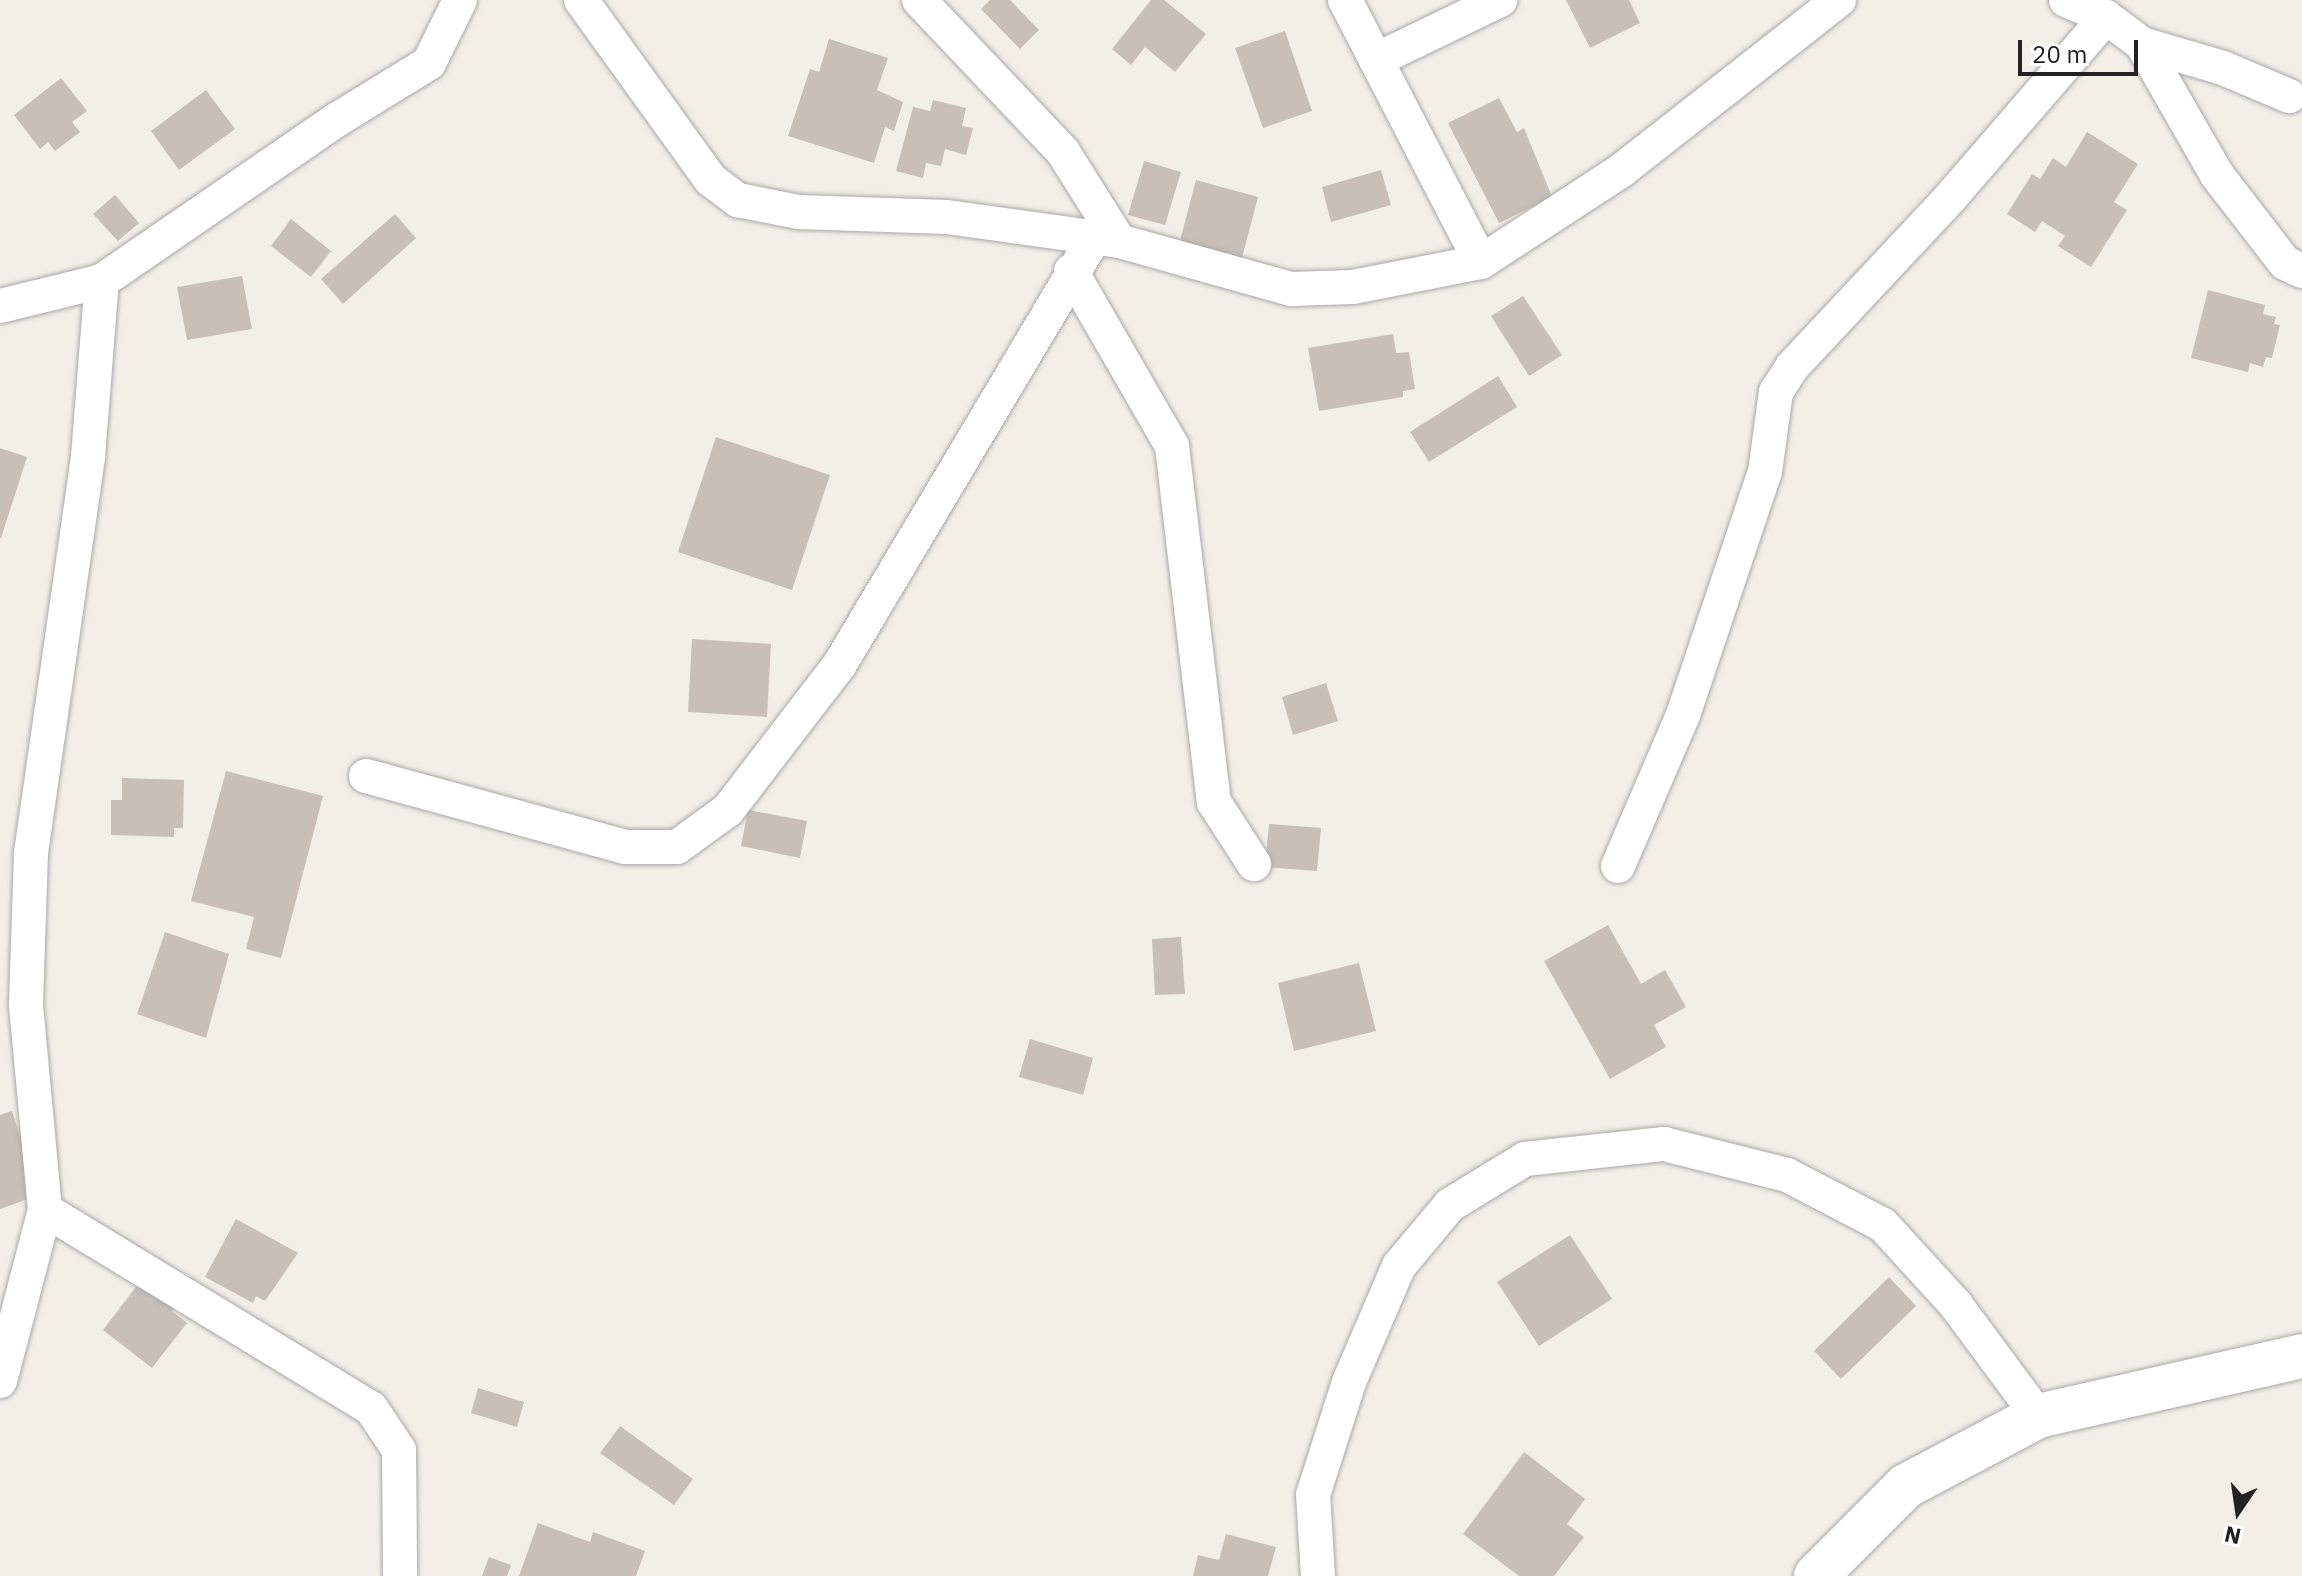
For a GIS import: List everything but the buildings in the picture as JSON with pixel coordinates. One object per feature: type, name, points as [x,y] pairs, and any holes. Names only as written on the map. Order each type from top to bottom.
[{"type":"street","points":[[0,306],[102,281],[338,119],[429,63],[460,0]]},
{"type":"street","points":[[581,0],[711,180],[738,200],[798,212],[947,217],[1106,240],[1291,289],[1353,287],[1481,262],[1622,170],[1839,0]]},
{"type":"street","points":[[919,0],[1063,152],[1106,240]]},
{"type":"street","points":[[1345,0],[1481,262]]},
{"type":"street","points":[[1376,60],[1500,0]]},
{"type":"street","points":[[2066,0],[2106,17],[2142,44],[2223,68],[2289,96]]},
{"type":"street","points":[[1618,866],[1683,715],[1765,472],[1776,392],[1792,367],[1950,198],[2106,17]]},
{"type":"street","points":[[2142,44],[2217,175],[2285,263],[2302,271]]},
{"type":"street","points":[[366,776],[625,847],[677,847],[715,820],[728,810],[840,664],[1071,271],[1106,240]]},
{"type":"street","points":[[1071,271],[1172,446],[1214,802],[1254,864]]},
{"type":"street","points":[[0,1381],[45,1210],[26,1004],[31,853],[88,457],[102,281]]},
{"type":"street","points":[[1318,1576],[1313,1495],[1349,1382],[1399,1266],[1450,1205],[1525,1159],[1664,1144],[1787,1175],[1883,1225],[1956,1305],[2038,1416]]},
{"type":"street","points":[[45,1210],[371,1408],[399,1450],[400,1576]]},
{"type":"street","points":[[1816,1576],[1906,1486],[2038,1416],[2302,1356]]}]
